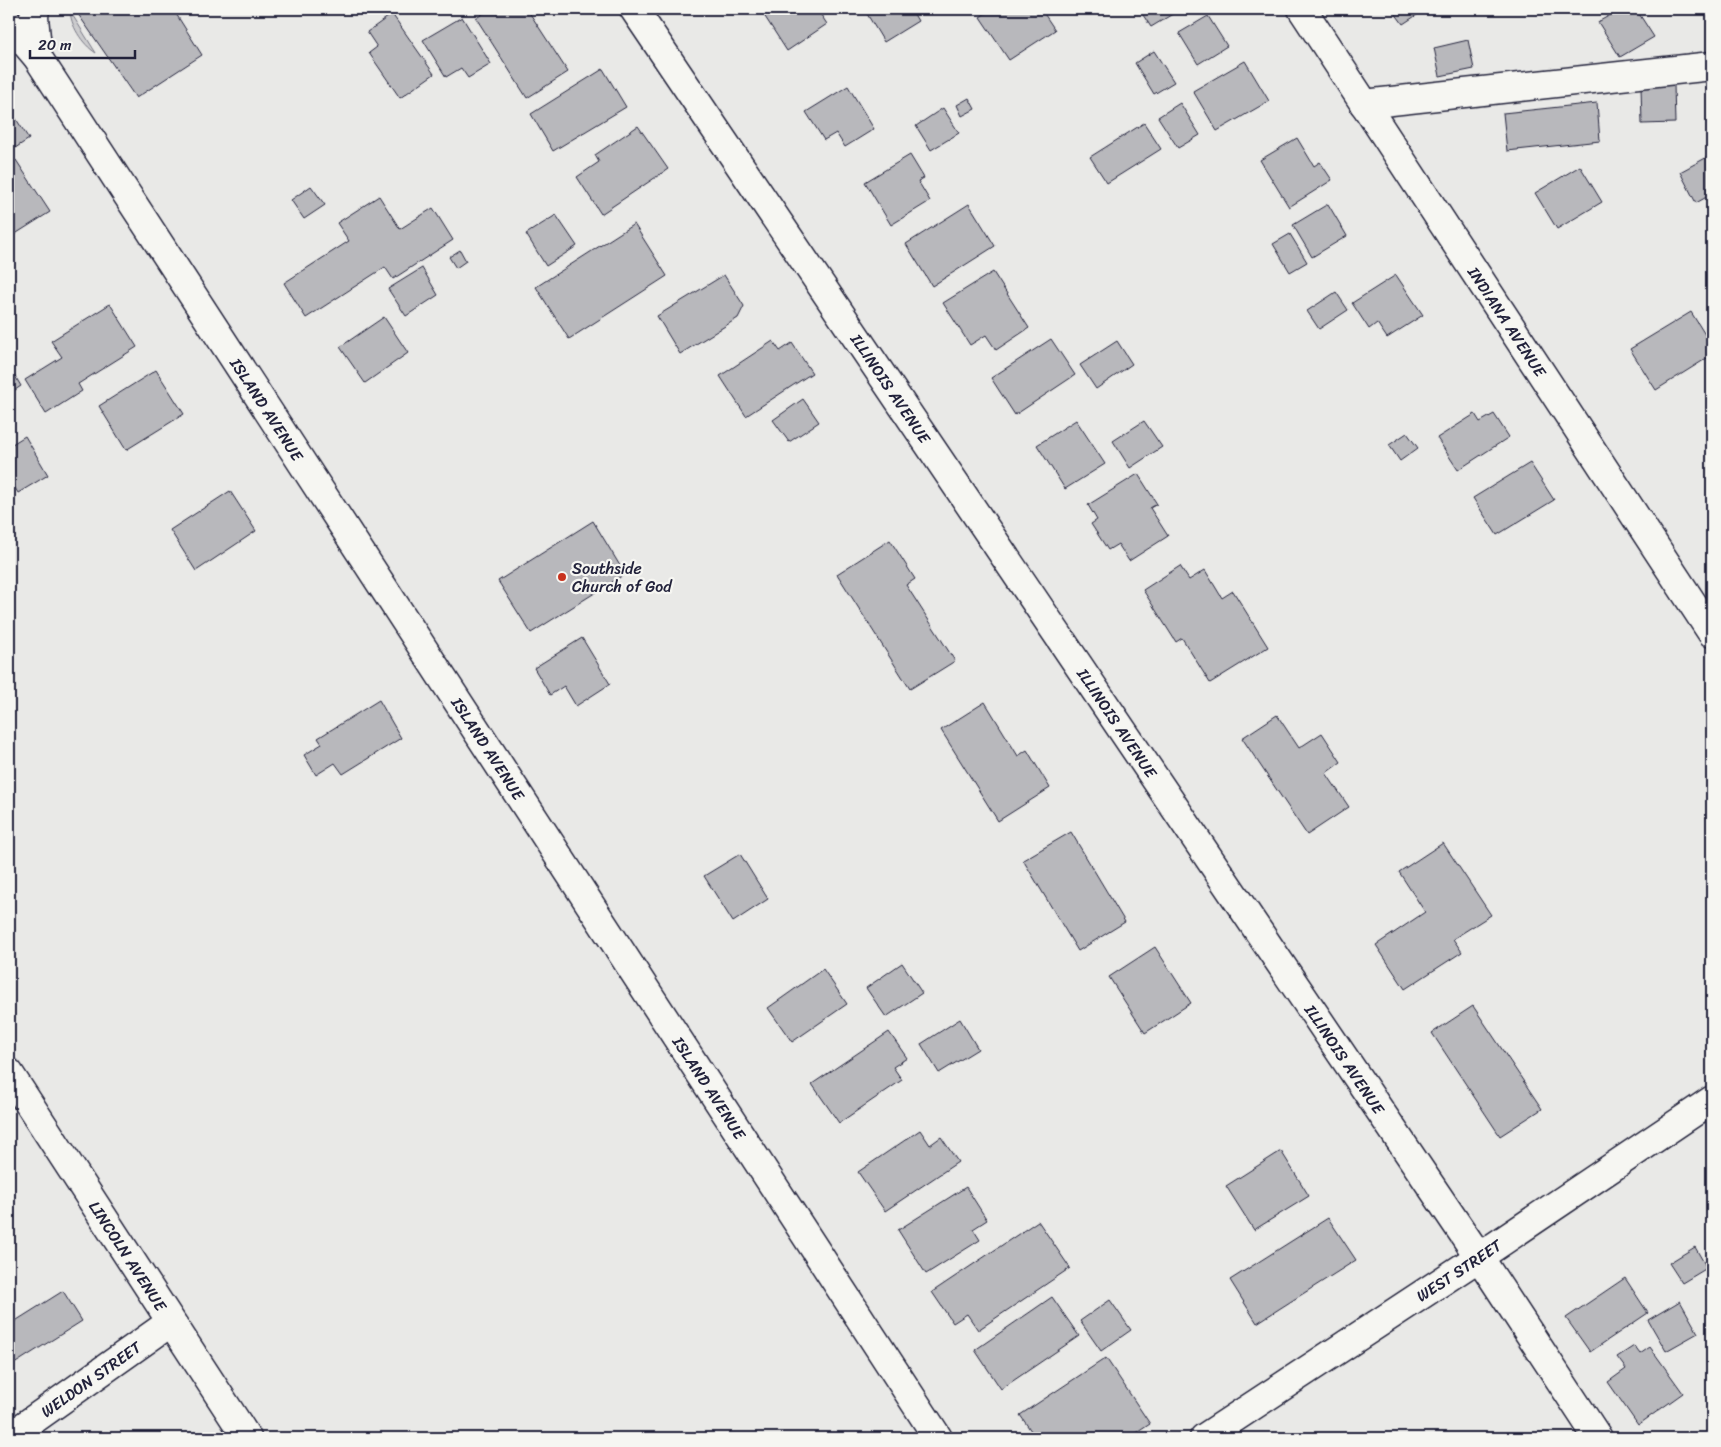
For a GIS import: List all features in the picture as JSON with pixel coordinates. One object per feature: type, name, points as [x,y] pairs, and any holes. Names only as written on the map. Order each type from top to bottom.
[{"type":"street","name":"ISLAND AVENUE","points":[[35,9],[38,58]]},
{"type":"street","name":"ILLINOIS AVENUE","points":[[634,9],[1479,1257],[1598,1438]]},
{"type":"street","name":"INDIANA AVENUE","points":[[1302,9],[1712,633]]},
{"type":"street","name":"ISLAND AVENUE","points":[[9,24],[38,58],[938,1438]]},
{"type":"street","points":[[1364,104],[1712,66]]},
{"type":"street","name":"LINCOLN AVENUE","points":[[9,1073],[248,1438]]},
{"type":"street","name":"WEST STREET","points":[[1204,1438],[1479,1257],[1712,1100]]},
{"type":"street","name":"WELDON STREET","points":[[9,1437],[171,1322]]},
{"type":"shaded area","points":[[70,9],[75,9],[73,16],[96,53],[86,45],[78,34],[72,21]]},
{"type":"building","points":[[86,9],[173,9],[202,55],[136,98],[78,14]]},
{"type":"building","points":[[491,9],[527,9],[568,72],[527,98],[476,18]]},
{"type":"building","points":[[760,9],[817,9],[827,24],[787,51]]},
{"type":"building","points":[[864,9],[911,9],[918,21],[884,42]]},
{"type":"building","points":[[992,9],[1041,9],[1055,30],[1009,60],[980,17]]},
{"type":"building","points":[[1139,9],[1181,9],[1151,27]]},
{"type":"building","points":[[1392,9],[1426,9],[1403,24]]},
{"type":"building","points":[[1621,9],[1636,9],[1654,37],[1620,57],[1598,22]]},
{"type":"building","points":[[392,14],[434,74],[400,98],[369,53],[377,47],[367,32]]},
{"type":"building","points":[[1208,16],[1227,46],[1198,64],[1179,33]]},
{"type":"building","points":[[462,17],[491,64],[468,78],[461,68],[446,77],[423,40]]},
{"type":"building","points":[[1468,40],[1474,69],[1440,76],[1434,48]]},
{"type":"building","points":[[1154,51],[1174,82],[1154,94],[1135,63]]},
{"type":"building","points":[[1245,61],[1269,101],[1217,131],[1193,91]]},
{"type":"building","points":[[603,69],[626,107],[553,151],[531,114]]},
{"type":"building","points":[[1674,85],[1675,123],[1642,124],[1641,86]]},
{"type":"building","points":[[848,86],[874,129],[845,147],[836,133],[824,140],[806,112]]},
{"type":"building","points":[[969,98],[975,109],[962,116],[957,105]]},
{"type":"building","points":[[1180,103],[1200,135],[1178,148],[1158,117]]},
{"type":"building","points":[[1597,103],[1600,141],[1507,151],[1503,113]]},
{"type":"building","points":[[9,108],[29,139],[9,152]]},
{"type":"building","points":[[943,108],[959,133],[931,150],[916,126]]},
{"type":"building","points":[[1144,123],[1161,149],[1107,183],[1090,157]]},
{"type":"building","points":[[638,126],[668,169],[601,214],[577,177],[599,162],[595,155]]},
{"type":"building","points":[[1297,138],[1314,166],[1320,162],[1332,180],[1289,207],[1260,160]]},
{"type":"building","points":[[910,155],[924,178],[918,181],[930,201],[891,225],[865,182]]},
{"type":"building","points":[[1711,155],[1712,194],[1696,203],[1680,172]]},
{"type":"building","points":[[16,160],[50,212],[9,238],[9,164]]},
{"type":"building","points":[[1580,166],[1602,202],[1557,229],[1535,193]]},
{"type":"building","points":[[311,186],[325,205],[304,219],[291,200]]},
{"type":"building","points":[[379,196],[400,229],[433,208],[453,240],[393,279],[385,267],[306,318],[284,283],[349,241],[337,223]]},
{"type":"building","points":[[969,204],[995,246],[932,286],[906,244]]},
{"type":"building","points":[[1328,204],[1347,236],[1312,257],[1293,225]]},
{"type":"building","points":[[556,215],[577,246],[546,266],[526,234]]},
{"type":"building","points":[[634,224],[667,276],[569,339],[536,287]]},
{"type":"building","points":[[1290,234],[1307,262],[1290,272],[1273,244]]},
{"type":"building","points":[[460,250],[466,261],[456,268],[449,257]]},
{"type":"building","points":[[422,268],[438,295],[406,316],[388,289]]},
{"type":"building","points":[[993,272],[1029,328],[996,350],[986,335],[970,345],[943,303]]},
{"type":"building","points":[[724,275],[744,306],[738,318],[680,354],[657,316]]},
{"type":"building","points":[[1396,275],[1423,315],[1387,338],[1377,323],[1369,329],[1352,303]]},
{"type":"building","points":[[1336,292],[1348,310],[1319,329],[1307,311]]},
{"type":"building","points":[[110,304],[137,347],[78,384],[82,391],[46,414],[25,380],[62,357],[51,341]]},
{"type":"building","points":[[1691,312],[1712,346],[1712,355],[1656,390],[1630,349]]},
{"type":"building","points":[[384,317],[408,353],[365,383],[340,347]]},
{"type":"building","points":[[1051,339],[1075,375],[1015,415],[991,378]]},
{"type":"building","points":[[773,341],[780,351],[792,343],[812,373],[746,416],[720,376]]},
{"type":"building","points":[[1117,341],[1132,364],[1096,389],[1080,365]]},
{"type":"building","points":[[9,366],[21,386],[9,394]]},
{"type":"building","points":[[156,370],[184,414],[126,450],[99,406]]},
{"type":"building","points":[[803,399],[819,422],[789,442],[773,420]]},
{"type":"building","points":[[1475,414],[1480,422],[1494,414],[1509,437],[1458,470],[1437,438]]},
{"type":"building","points":[[1076,420],[1105,464],[1065,489],[1037,445]]},
{"type":"building","points":[[1144,421],[1162,447],[1130,468],[1113,441]]},
{"type":"building","points":[[1407,433],[1418,448],[1400,461],[1389,445]]},
{"type":"building","points":[[25,436],[48,475],[18,493],[9,478],[9,446]]},
{"type":"building","points":[[1530,463],[1554,500],[1497,535],[1473,498]]},
{"type":"building","points":[[1138,474],[1157,504],[1150,508],[1168,536],[1129,561],[1118,544],[1108,550],[1091,524],[1097,520],[1088,505]]},
{"type":"building","points":[[230,491],[256,531],[196,571],[170,530]]},
{"type":"building","name":"Southside Church of God","points":[[593,521],[625,574],[531,633],[498,581]]},
{"type":"building","points":[[890,540],[915,579],[906,585],[955,661],[910,689],[837,574]]},
{"type":"building","points":[[1180,566],[1189,580],[1205,570],[1222,598],[1233,591],[1268,647],[1210,683],[1182,638],[1176,642],[1143,590]]},
{"type":"building","points":[[582,638],[610,684],[576,706],[564,686],[550,695],[534,668]]},
{"type":"building","points":[[379,700],[401,738],[343,774],[335,763],[316,775],[304,755],[322,744],[318,738]]},
{"type":"building","points":[[985,702],[1018,756],[1027,750],[1050,788],[998,821],[941,730]]},
{"type":"building","points":[[1277,715],[1299,748],[1322,733],[1341,762],[1326,773],[1349,807],[1307,835],[1242,738]]},
{"type":"building","points":[[1071,832],[1125,922],[1078,951],[1023,860]]},
{"type":"building","points":[[1443,843],[1491,915],[1453,939],[1462,952],[1405,989],[1376,945],[1425,912],[1399,872]]},
{"type":"building","points":[[740,854],[768,899],[733,922],[704,876]]},
{"type":"building","points":[[1155,947],[1191,1003],[1145,1033],[1109,977]]},
{"type":"building","points":[[902,963],[922,993],[886,1017],[866,988]]},
{"type":"building","points":[[823,969],[847,1004],[792,1042],[768,1008]]},
{"type":"building","points":[[1473,1006],[1542,1109],[1500,1136],[1432,1033]]},
{"type":"building","points":[[960,1019],[978,1049],[939,1073],[921,1044]]},
{"type":"building","points":[[889,1032],[907,1058],[893,1067],[902,1080],[839,1123],[812,1084]]},
{"type":"building","points":[[920,1130],[930,1145],[941,1137],[958,1162],[885,1211],[858,1172]]},
{"type":"building","points":[[1281,1151],[1309,1196],[1254,1230],[1226,1186]]},
{"type":"building","points":[[966,1187],[987,1220],[973,1229],[980,1240],[926,1274],[898,1230]]},
{"type":"building","points":[[1328,1218],[1356,1260],[1257,1323],[1230,1280]]},
{"type":"building","points":[[1038,1221],[1070,1268],[978,1330],[967,1314],[953,1323],[932,1292]]},
{"type":"building","points":[[1695,1247],[1707,1268],[1682,1283],[1669,1263]]},
{"type":"building","points":[[1625,1278],[1648,1313],[1590,1352],[1566,1318]]},
{"type":"building","points":[[63,1291],[82,1321],[11,1366],[9,1363],[9,1325]]},
{"type":"building","points":[[1052,1297],[1079,1336],[1001,1389],[975,1350]]},
{"type":"building","points":[[1110,1300],[1131,1330],[1101,1351],[1080,1321]]},
{"type":"building","points":[[1680,1301],[1698,1333],[1666,1351],[1648,1320]]},
{"type":"building","points":[[1634,1346],[1640,1354],[1650,1347],[1683,1393],[1638,1425],[1608,1382],[1626,1369],[1617,1357]]},
{"type":"building","points":[[1106,1358],[1150,1424],[1129,1438],[1036,1438],[1020,1415]]},
{"type":"place","name":"Southside Church of God","points":[[562,577]]}]
